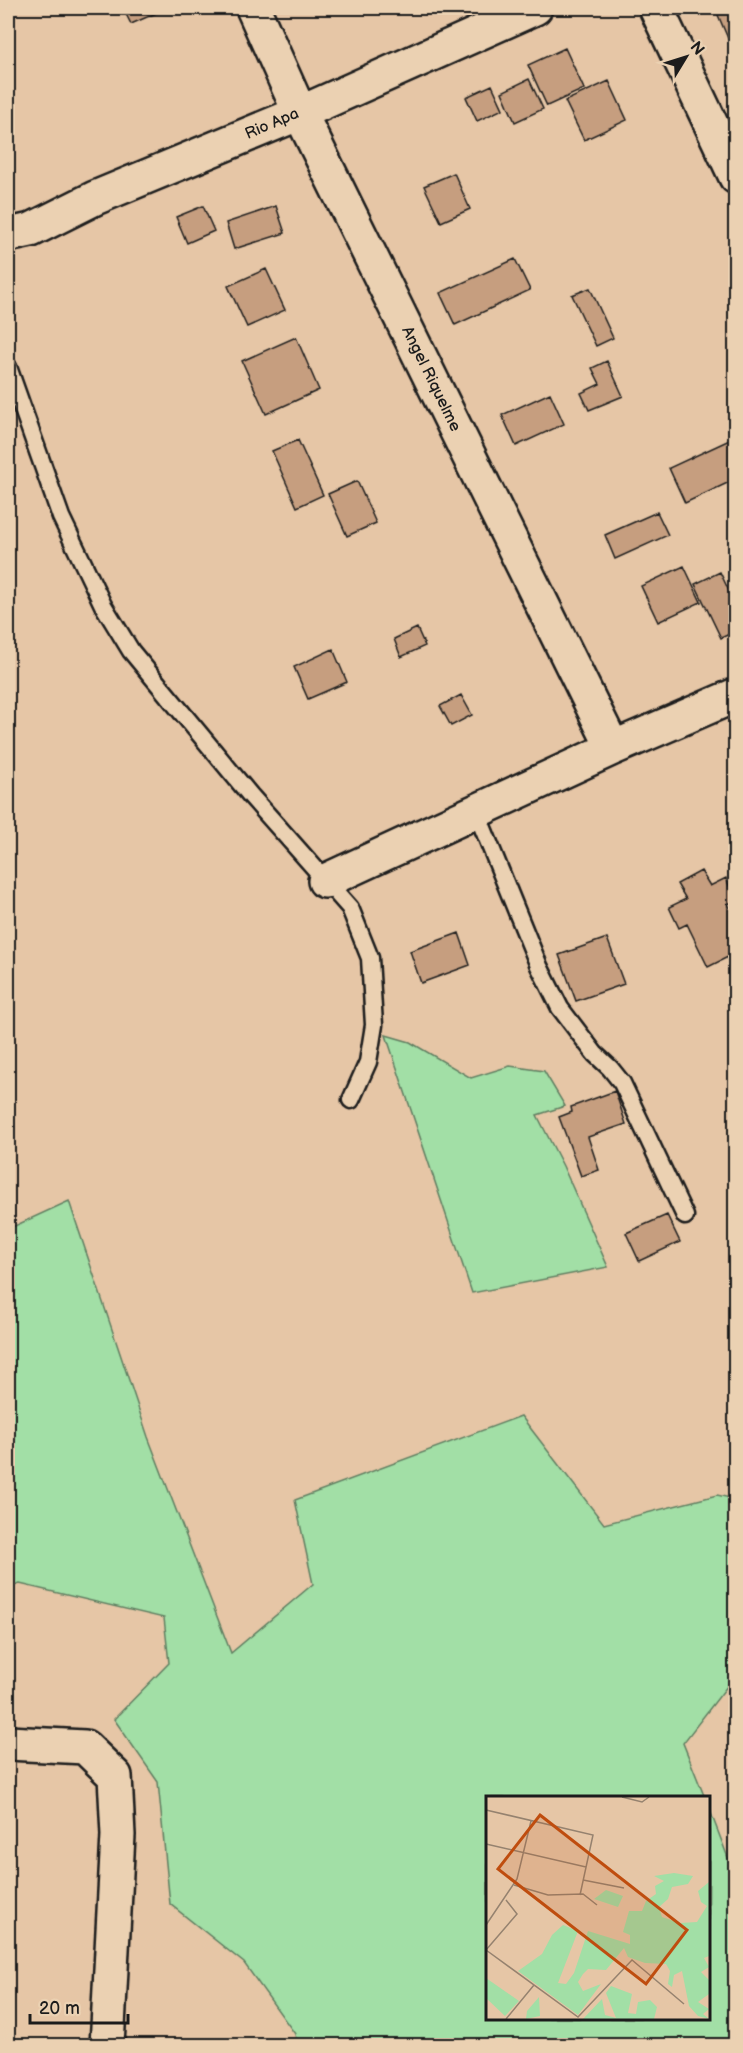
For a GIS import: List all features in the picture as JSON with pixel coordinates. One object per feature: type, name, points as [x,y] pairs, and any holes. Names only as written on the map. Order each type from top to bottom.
[{"type":"street","name":"Angel Riquelme","points":[[253,8],[300,112],[613,748]]},
{"type":"street","name":"Rio Apa","points":[[8,235],[31,230],[95,198],[300,112],[535,8]]},
{"type":"street","points":[[656,8],[735,177]]},
{"type":"street","points":[[325,881],[613,748],[735,695]]},
{"type":"street","points":[[8,1743],[85,1747],[115,1776],[118,1835],[107,2046]]},
{"type":"lane","points":[[8,367],[61,518],[104,605],[131,651],[250,795],[350,908],[370,958],[374,1025],[368,1062],[351,1100]]},
{"type":"lane","points":[[476,811],[539,966],[560,1008],[595,1054],[622,1083],[686,1216]]},
{"type":"green space","points":[[386,1035],[410,1042],[471,1078],[510,1066],[544,1071],[565,1106],[537,1115],[563,1166],[608,1267],[472,1293]]},
{"type":"green space","points":[[69,1201],[148,1437],[231,1653],[313,1584],[295,1500],[521,1416],[604,1524],[717,1495],[735,1499],[735,1676],[683,1743],[704,1796],[486,1796],[486,2020],[710,2020],[710,1811],[735,1876],[735,2045],[297,2045],[295,2034],[244,1963],[170,1904],[158,1782],[114,1719],[169,1663],[164,1618],[20,1584],[8,1588],[8,1229]]},
{"type":"building","points":[[123,8],[168,8],[131,24]]},
{"type":"building","points":[[715,8],[736,8],[736,57]]},
{"type":"building","points":[[565,48],[584,89],[547,106],[528,65]]},
{"type":"building","points":[[529,79],[543,109],[515,122],[502,92]]},
{"type":"building","points":[[609,81],[627,120],[584,140],[565,101]]},
{"type":"building","points":[[492,85],[503,109],[477,121],[466,97]]},
{"type":"building","points":[[454,173],[470,209],[441,222],[424,186]]},
{"type":"building","points":[[203,206],[214,231],[187,243],[176,217]]},
{"type":"building","points":[[276,206],[285,233],[234,249],[226,223]]},
{"type":"building","points":[[515,259],[530,290],[455,325],[440,293]]},
{"type":"building","points":[[266,269],[285,310],[247,327],[228,286]]},
{"type":"building","points":[[590,288],[613,338],[596,346],[572,295]]},
{"type":"building","points":[[296,337],[319,390],[266,414],[242,361]]},
{"type":"building","points":[[607,361],[623,396],[589,410],[581,393],[600,384],[592,368]]},
{"type":"building","points":[[550,393],[564,424],[516,446],[502,415]]},
{"type":"building","points":[[736,437],[736,479],[685,503],[669,468]]},
{"type":"building","points":[[298,440],[323,495],[297,507],[272,451]]},
{"type":"building","points":[[357,481],[376,523],[347,536],[328,494]]},
{"type":"building","points":[[657,512],[668,535],[615,559],[605,535]]},
{"type":"building","points":[[684,566],[701,602],[658,622],[641,586]]},
{"type":"building","points":[[720,572],[736,606],[736,631],[721,638],[695,584]]},
{"type":"building","points":[[417,628],[425,646],[401,657],[394,639]]},
{"type":"building","points":[[333,649],[347,682],[308,699],[294,667]]},
{"type":"building","points":[[461,695],[472,715],[451,726],[440,706]]},
{"type":"building","points":[[736,850],[736,870],[728,853]]},
{"type":"building","points":[[701,871],[710,886],[726,878],[735,900],[728,904],[736,918],[736,953],[708,967],[687,924],[679,928],[669,907],[686,899],[677,884]]},
{"type":"building","points":[[459,933],[470,965],[421,983],[410,951]]},
{"type":"building","points":[[607,938],[624,984],[576,1001],[559,955]]},
{"type":"building","points":[[615,1091],[626,1124],[588,1137],[599,1170],[581,1176],[559,1117],[572,1112],[571,1107]]},
{"type":"building","points":[[667,1215],[680,1242],[639,1261],[626,1233]]}]
